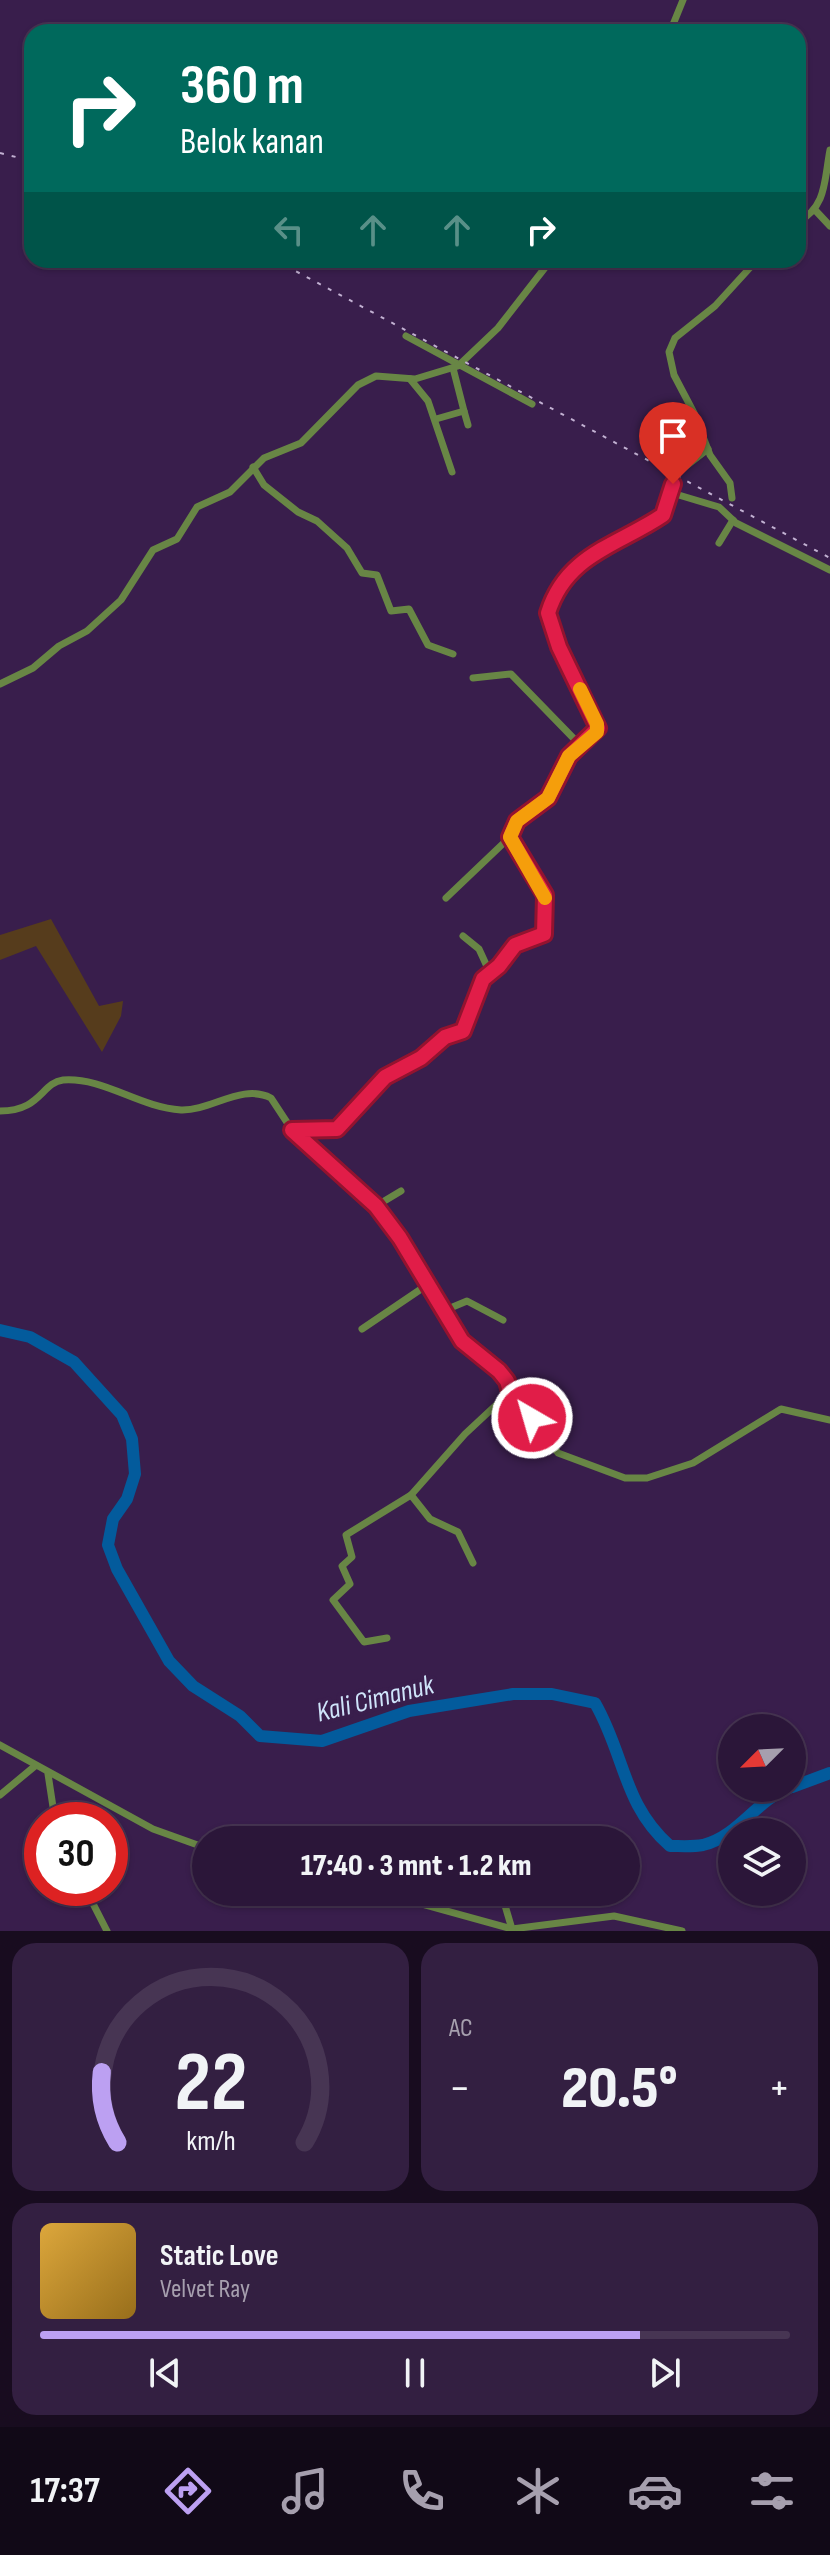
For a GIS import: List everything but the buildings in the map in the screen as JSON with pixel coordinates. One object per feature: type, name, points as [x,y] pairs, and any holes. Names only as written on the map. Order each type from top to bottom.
[{"type":"street","points":[[673,24],[683,0]]},
{"type":"street","points":[[806,217],[816,211],[830,150]]},
{"type":"street","points":[[816,211],[830,226]]},
{"type":"street","points":[[0,684],[33,668],[59,646],[87,631],[121,600],[153,550],[177,539],[197,507],[230,492],[253,467],[272,454],[301,443],[358,385],[371,377],[410,379],[456,367],[498,328],[545,268]]},
{"type":"street","points":[[732,498],[730,483],[708,449],[674,375],[669,352],[675,338],[715,306],[750,268]]},
{"type":"street","points":[[406,336],[456,367],[532,404]]},
{"type":"street","points":[[456,367],[468,425]]},
{"type":"street","points":[[410,379],[428,401],[452,472]]},
{"type":"street","points":[[436,419],[464,411]]},
{"type":"street","points":[[446,898],[510,837],[517,821],[548,798],[565,762],[595,735],[597,724],[555,637],[549,618],[550,607],[587,557],[663,515],[677,473],[708,449]]},
{"type":"street","points":[[253,467],[264,485],[298,512],[317,521],[347,548],[362,573],[377,575],[391,611],[408,609],[428,645],[453,654]]},
{"type":"street","points":[[672,493],[719,507],[733,520],[830,570]]},
{"type":"street","points":[[719,543],[733,520]]},
{"type":"street","points":[[473,678],[511,674],[581,746]]},
{"type":"street","points":[[292,1130],[337,1129],[385,1077],[421,1058],[445,1037],[463,1031],[475,992],[490,973],[515,945],[545,931],[545,895],[510,837]]},
{"type":"street","points":[[463,936],[479,949],[490,973]]},
{"type":"street","points":[[0,1111],[33,1104],[55,1082],[85,1080],[134,1100],[183,1110],[246,1094],[264,1095],[278,1105],[292,1130],[376,1206],[400,1238],[467,1347],[503,1375],[509,1393],[558,1453],[629,1479],[647,1478],[693,1463],[781,1409],[830,1420]]},
{"type":"street","points":[[376,1206],[401,1191]]},
{"type":"street","points":[[362,1329],[427,1285]]},
{"type":"street","points":[[443,1311],[467,1301],[503,1320]]},
{"type":"street","points":[[387,1638],[364,1642],[332,1597],[350,1584],[342,1566],[352,1557],[346,1535],[411,1495],[465,1434],[509,1393]]},
{"type":"street","points":[[411,1495],[430,1519],[458,1532],[473,1563]]},
{"type":"street","points":[[0,1745],[167,1836],[192,1844]]},
{"type":"street","points":[[0,1795],[41,1770]]},
{"type":"street","points":[[41,1770],[50,1802]]},
{"type":"street","points":[[94,1906],[107,1931]]},
{"type":"street","points":[[429,1906],[512,1929],[614,1916],[682,1931]]},
{"type":"street","points":[[505,1906],[512,1929]]},
{"type":"shaded area","points":[[51,919],[99,1006],[123,1001],[121,1016],[102,1052],[36,946],[0,960],[0,935]]},
{"type":"waterway","name":"Kali Cimanuk","points":[[0,1330],[30,1337],[74,1362],[122,1415],[132,1439],[135,1474],[127,1499],[113,1519],[108,1545],[117,1569],[169,1661],[193,1686],[240,1716],[260,1736],[322,1741],[409,1711],[513,1694],[552,1694],[595,1703],[643,1814],[670,1846],[699,1846],[716,1840],[766,1802]]},
{"type":"waterway","name":"Kali Cimanuk","points":[[806,1782],[830,1773]]},
{"type":"railway","points":[[0,153],[24,159]]},
{"type":"railway","points":[[290,268],[830,558]]},
{"type":"slow traffic","points":[[545,898],[510,837],[510,831],[517,821],[548,798],[569,756],[597,732],[597,724],[580,689]]},
{"type":"route","points":[[532,1418],[512,1399],[507,1381],[499,1371],[470,1351],[462,1341],[400,1238],[376,1206],[292,1130],[334,1131],[341,1127],[385,1077],[421,1058],[445,1037],[463,1031],[475,992],[483,979],[499,966],[515,945],[544,934],[545,895],[510,837],[510,831],[517,821],[548,798],[569,756],[595,735],[598,728],[559,647],[548,613],[556,595],[587,557],[663,515],[670,502],[673,484]]}]
